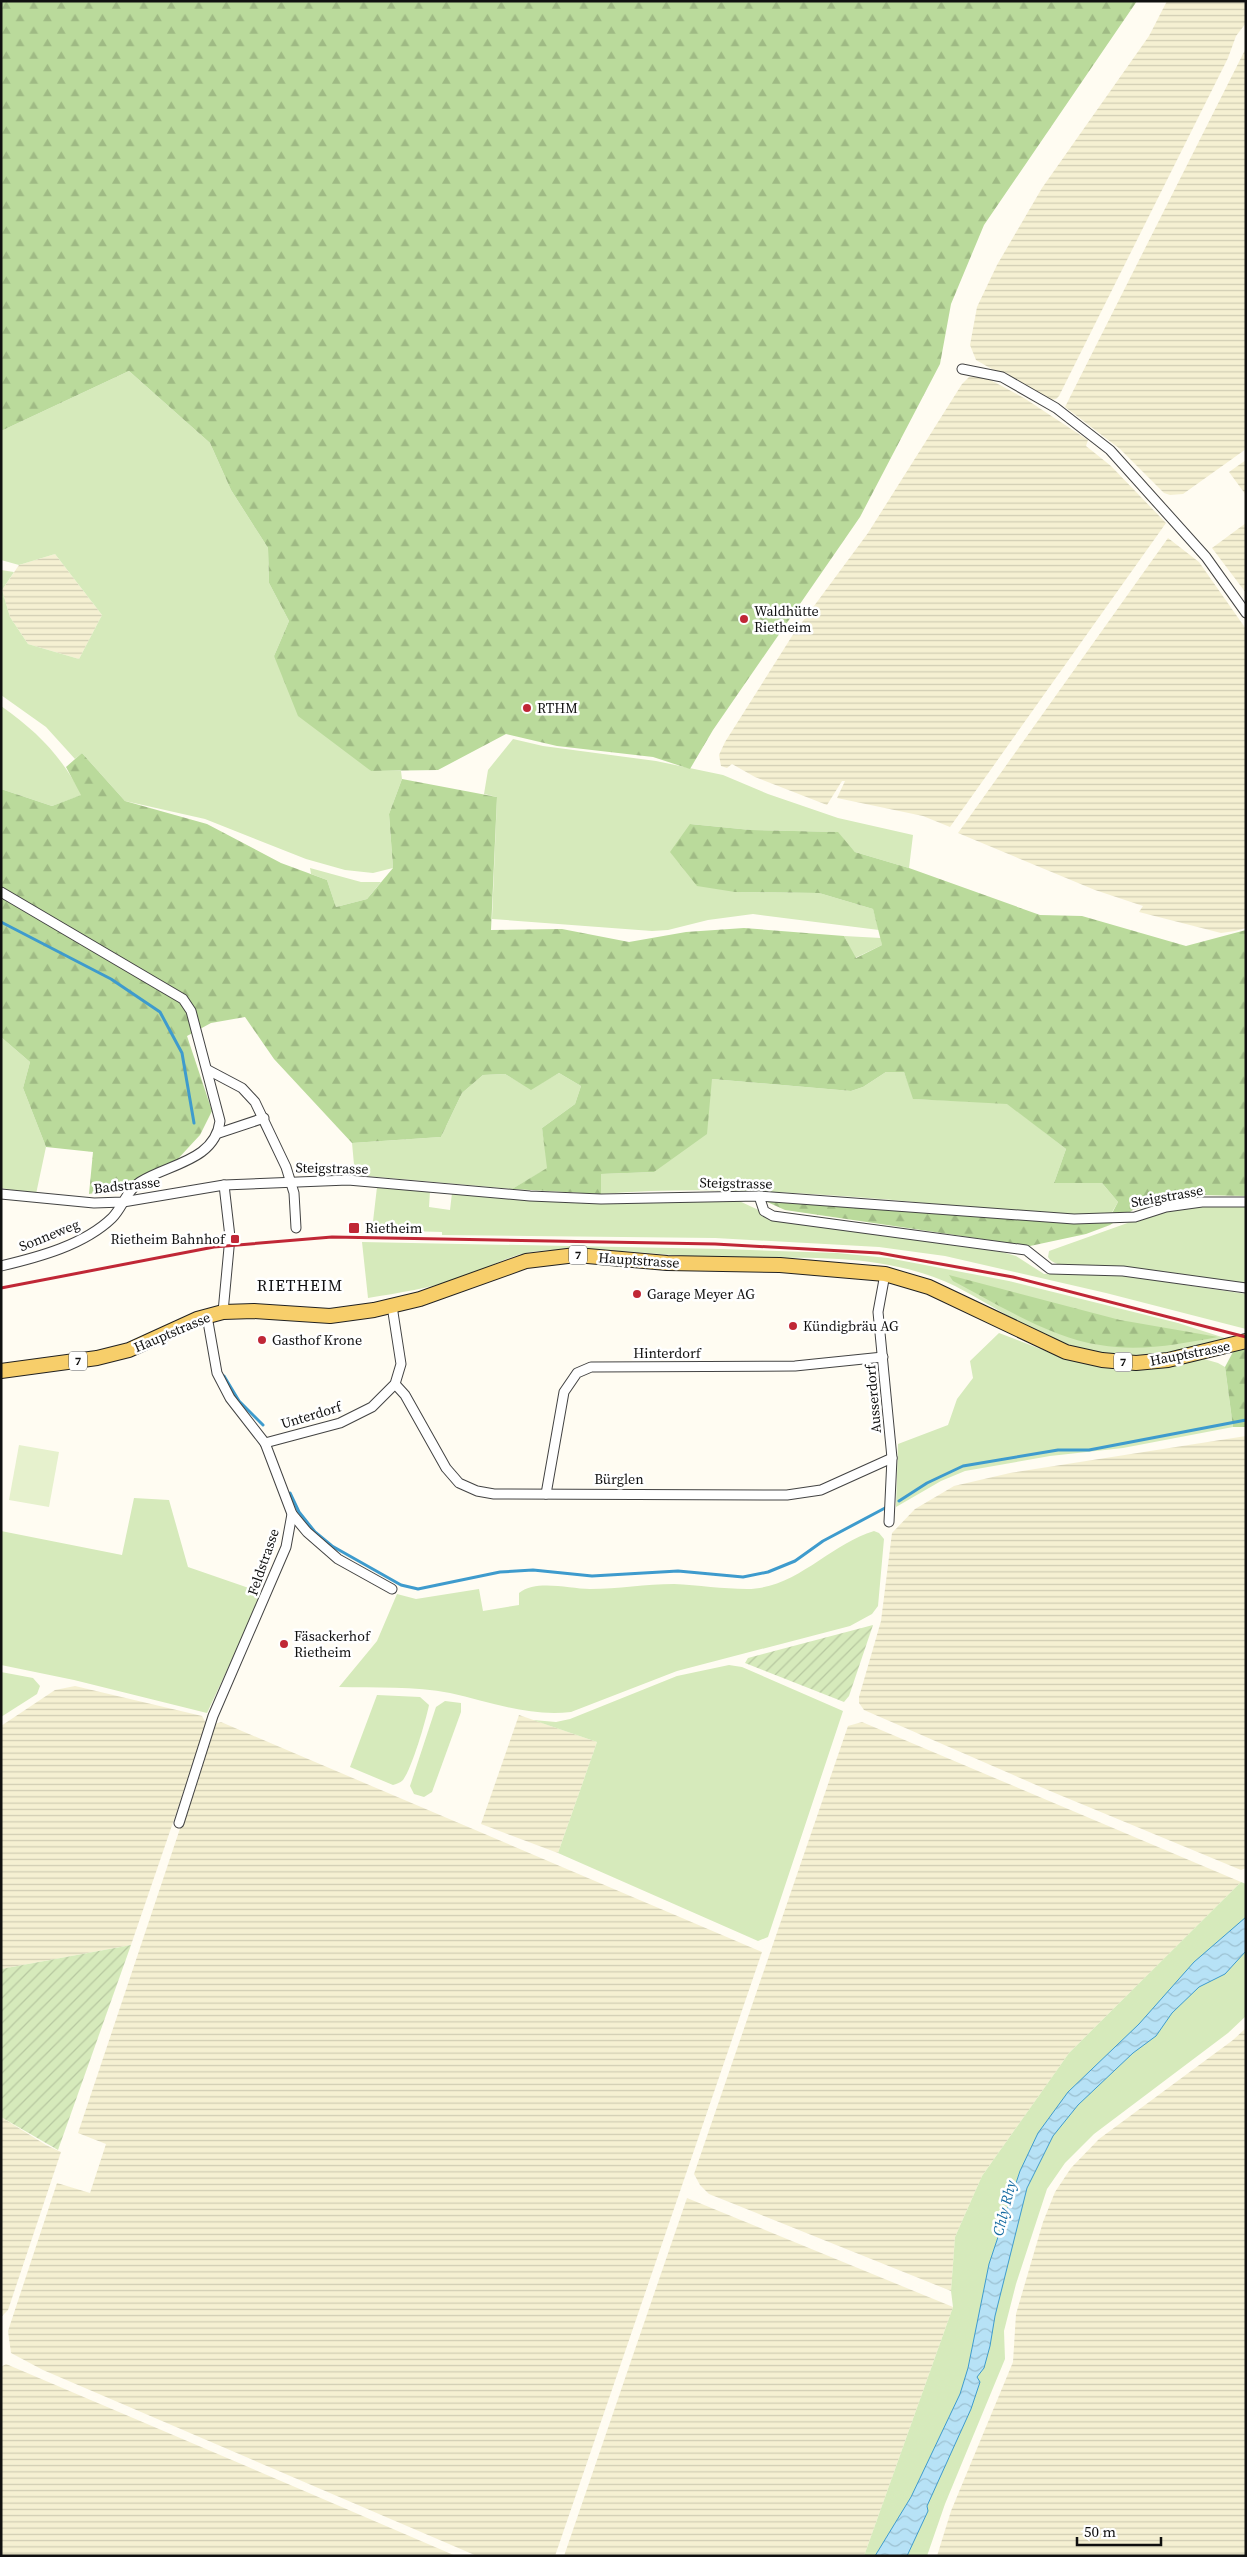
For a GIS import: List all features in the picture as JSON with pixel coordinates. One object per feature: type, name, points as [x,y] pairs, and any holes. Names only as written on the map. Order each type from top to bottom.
[{"type":"main road","name":"Hauptstrasse","points":[[1,1372],[96,1358],[129,1350],[207,1316],[223,1312],[254,1311],[330,1316],[392,1306],[444,1292],[526,1261],[552,1256],[576,1255],[666,1263],[780,1265],[885,1274],[929,1287],[1066,1352],[1102,1360],[1136,1363],[1168,1360],[1246,1341]]},
{"type":"street","points":[[962,369],[1002,377],[1056,408],[1110,450],[1206,557],[1246,613]]},
{"type":"street","points":[[1,892],[183,999],[191,1011],[208,1070],[219,1111],[219,1132],[264,1118]]},
{"type":"street","points":[[208,1070],[248,1093],[264,1118],[286,1167],[290,1182],[296,1228]]},
{"type":"street","name":"Sonneweg","points":[[1,1266],[76,1242],[103,1226],[114,1216],[129,1191],[140,1182],[203,1152],[213,1143],[219,1132]]},
{"type":"street","name":"Steigstrasse","points":[[224,1185],[348,1180],[530,1196],[602,1199],[759,1196],[1074,1219],[1135,1216],[1166,1207],[1202,1202],[1246,1202]]},
{"type":"street","points":[[223,1312],[230,1237],[224,1185]]},
{"type":"street","name":"Badstrasse","points":[[1,1194],[94,1203],[123,1202],[224,1185]]},
{"type":"street","points":[[759,1196],[764,1211],[773,1216],[1026,1250],[1050,1269],[1123,1271],[1246,1288]]},
{"type":"street","name":"Ausserdorf","points":[[885,1274],[878,1312],[892,1458],[889,1522]]},
{"type":"street","points":[[392,1306],[401,1364],[395,1384]]},
{"type":"street","name":"Feldstrasse","points":[[179,1823],[214,1716],[286,1547],[292,1514],[265,1443],[230,1398],[217,1373],[207,1316]]},
{"type":"street","name":"Hinterdorf","points":[[546,1494],[564,1392],[577,1373],[591,1367],[795,1366],[883,1357]]},
{"type":"street","name":"Unterdorf","points":[[265,1443],[340,1423],[372,1407],[395,1384]]},
{"type":"street","name":"Bürglen","points":[[395,1384],[409,1403],[446,1468],[459,1483],[476,1491],[494,1494],[787,1495],[821,1490],[892,1458]]},
{"type":"street","points":[[292,1514],[307,1532],[338,1559],[392,1589]]},
{"type":"shaded area","points":[[1167,1],[1246,1],[1246,23],[1236,36],[1228,58],[1059,396],[1048,401],[976,360],[970,345],[977,307],[997,265],[1042,188],[1149,36]]},
{"type":"shaded area","points":[[1246,48],[1246,449],[1183,494],[1170,495],[1164,493],[1120,449],[1065,407]]},
{"type":"shaded area","points":[[983,376],[1024,398],[1088,440],[1086,446],[1111,466],[1166,523],[950,827],[923,816],[837,798],[845,781],[842,781],[827,805],[755,777],[732,764],[727,768],[721,766],[719,755],[725,742],[794,633],[868,533],[962,384],[969,377]]},
{"type":"shaded area","points":[[1246,460],[1246,495],[1229,472]]},
{"type":"shaded area","points":[[1246,523],[1246,593],[1212,548]]},
{"type":"shaded area","points":[[1168,538],[1199,562],[1246,629],[1246,928],[1235,931],[1221,933],[1139,912],[1143,906],[1095,890],[958,833]]},
{"type":"shaded area","points":[[55,554],[102,615],[79,659],[28,644],[10,617],[2,590],[19,565]]},
{"type":"shaded area","points":[[1246,1436],[1246,1868],[1241,1870],[1050,1791],[864,1710],[859,1703],[859,1697],[881,1621],[892,1533],[915,1509],[954,1486],[1010,1473]]},
{"type":"shaded area","points":[[75,1686],[202,1716],[206,1723],[205,1729],[131,1945],[1,1969],[1,1726],[55,1690]]},
{"type":"shaded area","points":[[519,1715],[597,1742],[558,1853],[481,1824]]},
{"type":"shaded area","points":[[221,1722],[762,1952],[555,2556],[477,2556],[43,2370],[11,2353],[8,2331],[57,2183],[90,2193],[106,2144],[78,2133],[215,1724]]},
{"type":"shaded area","points":[[862,1722],[1241,1882],[1069,2053],[982,2176],[955,2237],[951,2291],[709,2194],[700,2185],[694,2174],[848,1726]]},
{"type":"shaded area","points":[[1246,2028],[1246,2556],[937,2556],[951,2511],[1013,2362],[1016,2314],[1043,2222],[1055,2192],[1071,2168],[1099,2139],[1233,2040]]},
{"type":"shaded area","points":[[1,2117],[46,2145],[61,2152],[8,2310],[1,2317]]},
{"type":"shaded area","points":[[687,2198],[953,2307],[864,2556],[564,2556]]},
{"type":"shaded area","points":[[6,2364],[456,2556],[1,2556],[1,2367]]},
{"type":"green space","points":[[1,1],[1137,1],[984,225],[951,304],[940,364],[860,517],[713,730],[690,769],[653,757],[557,746],[506,734],[438,770],[371,771],[298,716],[274,656],[289,621],[269,583],[268,548],[231,490],[210,443],[129,371],[1,431]]},
{"type":"green space","points":[[129,371],[210,443],[231,490],[268,548],[269,583],[289,621],[274,656],[371,771],[401,771],[402,779],[389,814],[393,868],[373,873],[345,870],[306,859],[205,819],[125,801],[82,753],[75,759],[46,727],[1,695],[1,570],[14,572],[2,590],[10,617],[28,644],[79,659],[102,615],[55,554],[19,565],[1,560],[1,431]]},
{"type":"green space","points":[[1,706],[38,735],[57,756],[82,795],[52,806],[1,789]]},
{"type":"green space","points":[[513,739],[543,746],[656,761],[723,775],[768,794],[838,818],[913,835],[909,868],[855,852],[837,832],[751,830],[690,824],[735,892],[819,893],[873,909],[879,930],[753,914],[708,920],[668,930],[652,931],[492,919],[497,797],[484,794],[488,770]]},
{"type":"green space","points":[[82,753],[125,801],[207,824],[281,863],[327,880],[336,907],[367,899],[393,868],[389,814],[402,779],[497,797],[491,930],[562,929],[629,942],[686,932],[744,928],[844,936],[856,958],[882,945],[873,909],[819,893],[735,892],[697,886],[670,852],[690,824],[751,830],[838,832],[855,852],[909,868],[1040,915],[1082,916],[1186,946],[1246,930],[1246,1196],[1199,1195],[1161,1202],[1133,1210],[1110,1225],[1086,1234],[1030,1246],[785,1210],[765,1201],[1108,1221],[1118,1202],[1102,1183],[1054,1183],[1066,1149],[1007,1104],[913,1099],[904,1072],[886,1072],[863,1087],[851,1091],[712,1079],[707,1134],[654,1172],[601,1174],[601,1194],[512,1189],[547,1168],[542,1128],[575,1104],[581,1086],[559,1073],[531,1090],[505,1074],[483,1075],[462,1093],[441,1137],[352,1143],[274,1059],[245,1017],[211,1023],[187,1036],[212,1111],[200,1135],[175,1162],[127,1187],[89,1194],[93,1152],[46,1147],[23,1088],[30,1062],[1,1037],[1,789],[52,806],[81,795],[66,767]]},
{"type":"green space","points":[[310,868],[361,882],[381,882],[367,899],[336,907],[327,880],[311,874]]},
{"type":"green space","points":[[844,936],[881,938],[882,945],[855,958]]},
{"type":"green space","points":[[1,1037],[30,1062],[23,1088],[46,1147],[36,1194],[1,1188]]},
{"type":"green space","points":[[886,1072],[904,1072],[914,1099],[1007,1103],[1066,1149],[1054,1183],[1102,1183],[1118,1202],[1107,1221],[918,1202],[791,1193],[664,1191],[601,1194],[601,1174],[654,1172],[712,1079],[851,1091],[863,1087]]},
{"type":"green space","points":[[559,1073],[581,1086],[575,1104],[542,1128],[548,1168],[512,1189],[355,1175],[352,1143],[441,1137],[462,1093],[483,1075],[505,1074],[531,1089]]},
{"type":"green space","points":[[377,1187],[430,1191],[429,1207],[450,1210],[452,1193],[737,1200],[782,1221],[1002,1252],[1016,1256],[1044,1274],[1119,1275],[1246,1294],[1246,1329],[1106,1293],[945,1256],[879,1247],[715,1238],[442,1235],[442,1232],[372,1230]]},
{"type":"green space","points":[[1207,1204],[1246,1205],[1246,1284],[1133,1268],[1095,1265],[1070,1266],[1057,1264],[1048,1257],[1049,1251],[1164,1210]]},
{"type":"green space","points":[[362,1242],[722,1249],[837,1253],[888,1258],[1009,1281],[1178,1323],[1228,1339],[1196,1347],[1146,1355],[1096,1352],[1058,1341],[955,1286],[928,1275],[884,1264],[824,1258],[718,1258],[600,1250],[553,1250],[531,1252],[513,1257],[437,1285],[368,1298]]},
{"type":"green space","points":[[949,1275],[1120,1320],[1218,1337],[1175,1344],[1130,1348],[1081,1341],[1044,1328],[1006,1310],[953,1281]]},
{"type":"green space","points":[[999,1333],[1064,1358],[1093,1365],[1126,1369],[1156,1367],[1204,1359],[1218,1363],[1225,1367],[1233,1427],[1123,1448],[1050,1456],[965,1471],[941,1481],[896,1507],[898,1444],[948,1425],[957,1399],[973,1378],[970,1361]]},
{"type":"green space","points":[[1246,1349],[1246,1427],[1233,1427],[1225,1367],[1234,1350]]},
{"type":"green space","points":[[19,1445],[59,1452],[49,1507],[9,1500]]},
{"type":"green space","points":[[134,1498],[169,1500],[188,1567],[263,1593],[207,1713],[74,1680],[1,1665],[1,1531],[122,1555]]},
{"type":"green space","points":[[874,1531],[879,1533],[884,1539],[878,1606],[872,1614],[850,1626],[677,1671],[571,1712],[525,1711],[450,1693],[423,1689],[339,1687],[377,1641],[397,1594],[416,1599],[479,1589],[483,1611],[519,1605],[519,1593],[535,1586],[590,1589],[674,1584],[738,1589],[765,1587],[797,1574],[858,1537]]},
{"type":"green space","points":[[873,1625],[849,1696],[844,1702],[745,1663],[748,1658]]},
{"type":"green space","points":[[729,1665],[742,1667],[843,1711],[768,1937],[758,1941],[558,1853],[597,1742],[533,1720],[556,1722],[570,1719],[677,1676]]},
{"type":"green space","points":[[1,1672],[33,1678],[40,1686],[37,1694],[1,1717]]},
{"type":"green space","points":[[377,1695],[420,1697],[429,1705],[407,1774],[402,1781],[393,1785],[350,1767]]},
{"type":"green space","points":[[445,1701],[461,1703],[461,1712],[432,1792],[424,1797],[414,1794],[410,1786],[436,1707]]},
{"type":"green space","points":[[1241,1882],[1246,1884],[1246,2016],[1228,2033],[1094,2134],[1065,2163],[1047,2189],[1016,2284],[1004,2331],[1005,2359],[945,2504],[927,2556],[864,2556],[953,2307],[951,2291],[955,2237],[982,2176],[1069,2053]]},
{"type":"green space","points":[[131,1945],[58,2150],[1,2117],[1,1969]]},
{"type":"water","name":"Chly Rhy","points":[[1246,1917],[1246,1951],[1225,1974],[1199,1987],[1172,2013],[1156,2036],[1133,2053],[1078,2105],[1053,2136],[1027,2188],[995,2316],[990,2346],[984,2368],[977,2377],[980,2382],[971,2409],[927,2506],[928,2511],[907,2556],[875,2556],[911,2497],[960,2394],[968,2368],[989,2264],[1020,2171],[1038,2133],[1068,2092],[1139,2024],[1194,1962]]},
{"type":"waterway","points":[[1,922],[111,979],[160,1012],[182,1053],[194,1123]]},
{"type":"waterway","points":[[224,1376],[239,1401],[263,1425]]},
{"type":"waterway","points":[[899,1501],[927,1483],[963,1466],[1058,1450],[1089,1450],[1246,1420]]},
{"type":"waterway","points":[[290,1493],[299,1512],[315,1532],[332,1546],[401,1585],[418,1589],[500,1572],[533,1570],[592,1576],[678,1571],[743,1577],[768,1572],[795,1561],[823,1541],[885,1508]]},
{"type":"railway","points":[[1,1288],[214,1247],[332,1237],[715,1244],[879,1253],[1013,1277],[1246,1337]]},
{"type":"place","name":"Waldhütte Rietheim","points":[[744,619]]},
{"type":"place","name":"RTHM","points":[[527,708]]},
{"type":"place","name":"Rietheim","points":[[354,1228]]},
{"type":"place","name":"Rietheim Bahnhof","points":[[235,1239]]},
{"type":"place","name":"Garage Meyer AG","points":[[637,1294]]},
{"type":"place","name":"Kündigbräu AG","points":[[793,1326]]},
{"type":"place","name":"Gasthof Krone","points":[[262,1340]]},
{"type":"place","name":"Fäsackerhof Rietheim","points":[[284,1644]]},
{"type":"district","name":"RIETHEIM","points":[[300,1285]]}]
